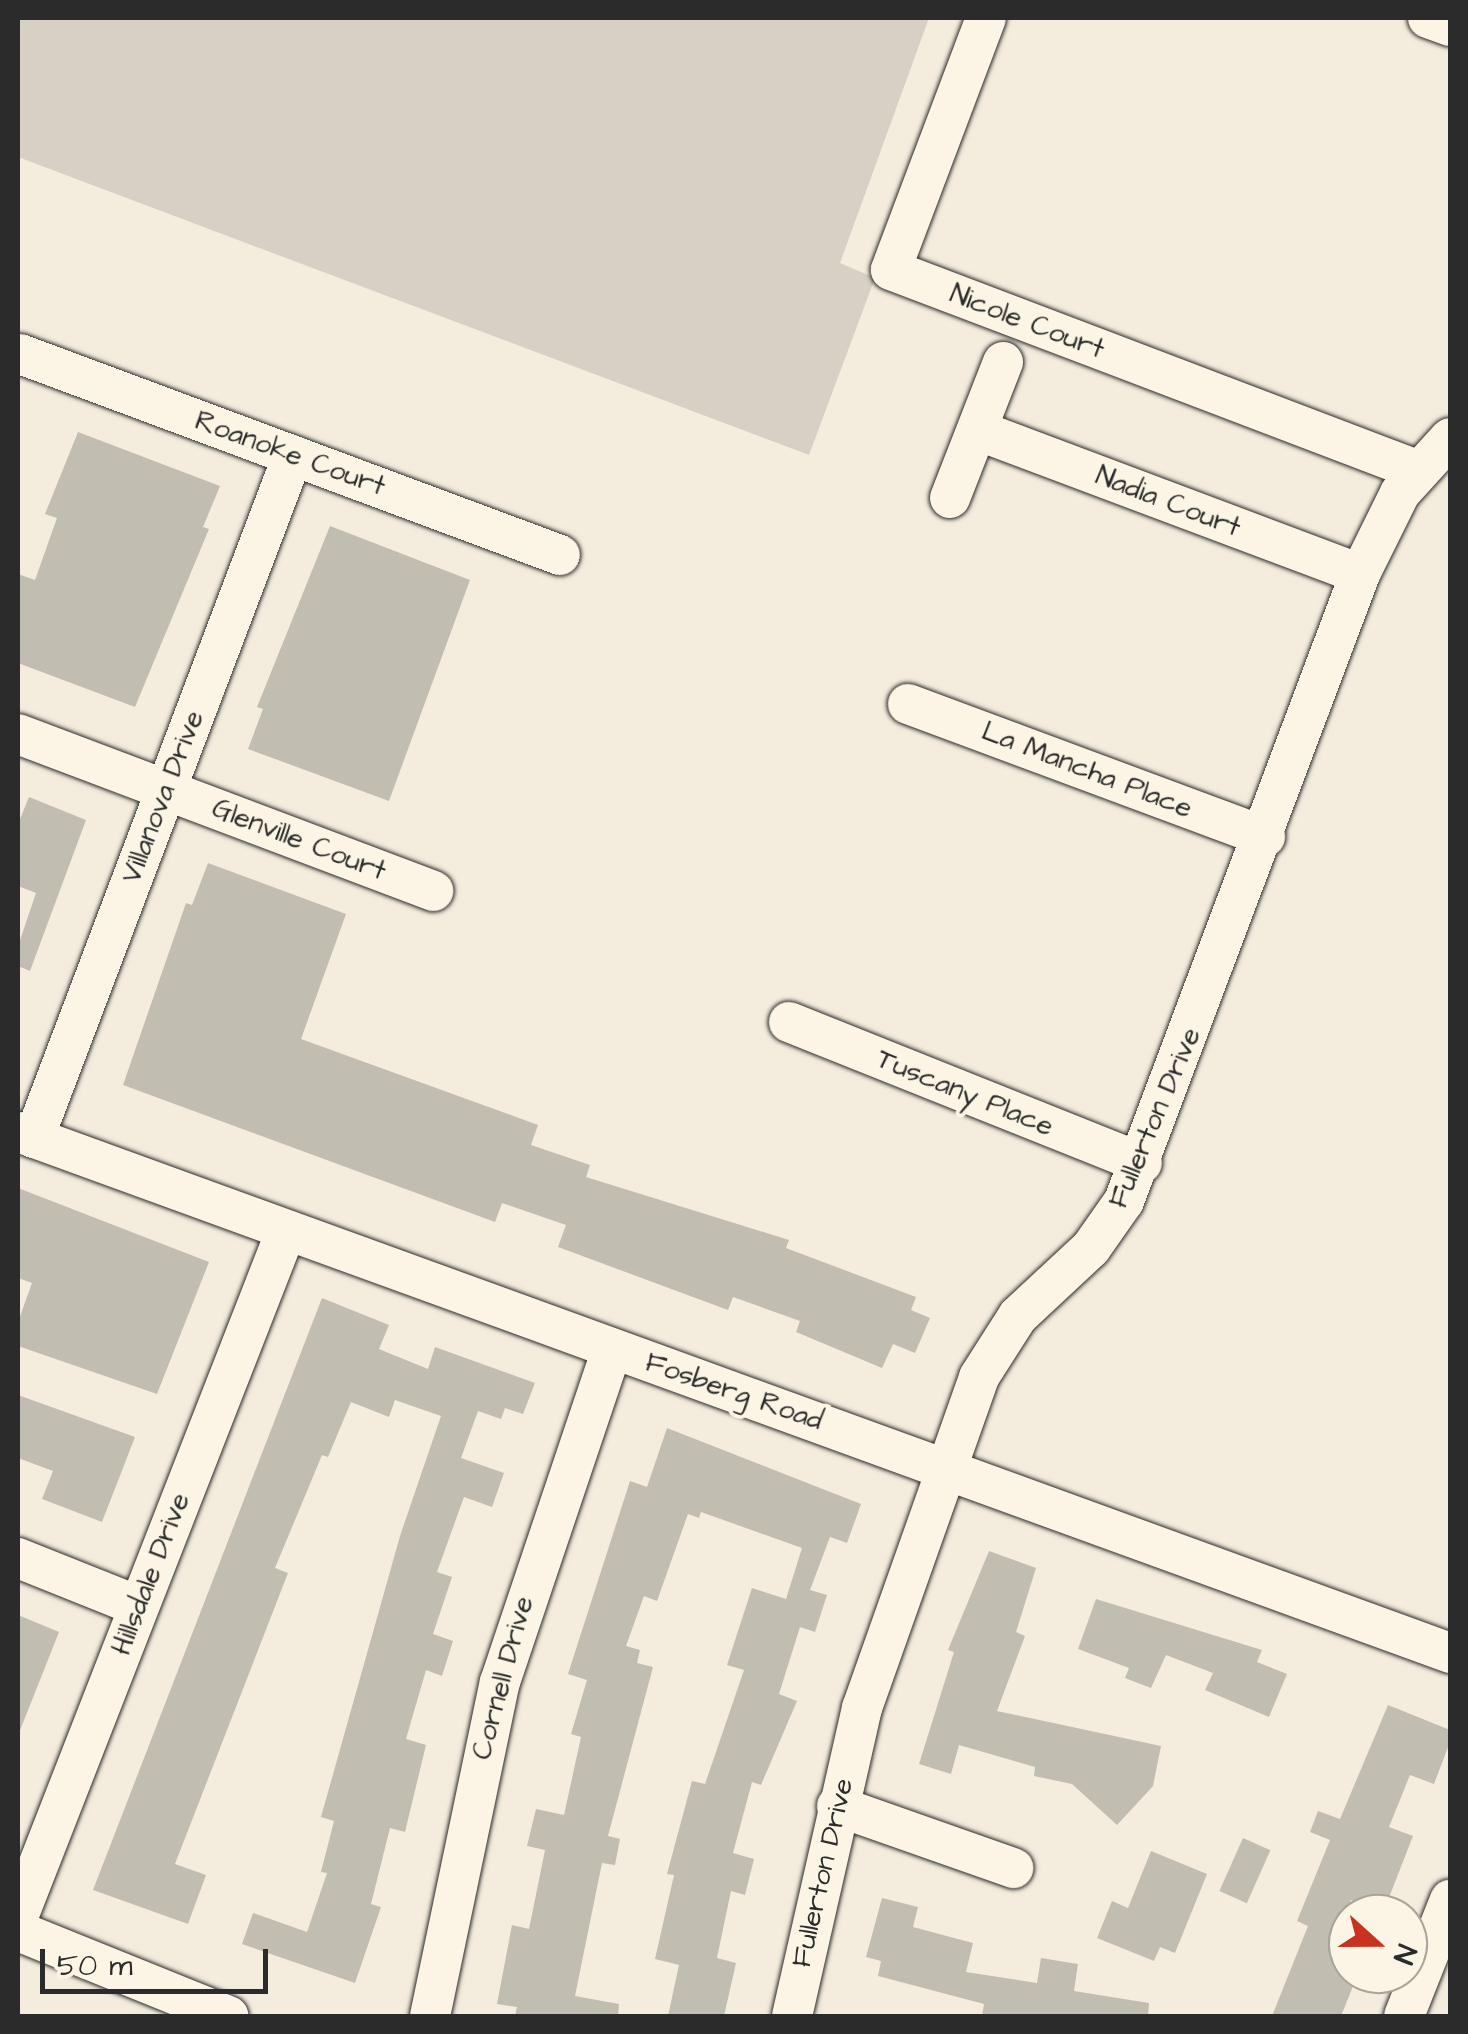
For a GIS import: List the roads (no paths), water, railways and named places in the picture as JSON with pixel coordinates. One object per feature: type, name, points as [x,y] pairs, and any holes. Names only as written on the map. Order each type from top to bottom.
[{"type":"street","name":"Nicole Court","points":[[986,18],[890,270],[1417,470]]},
{"type":"street","points":[[1428,18],[1450,26]]},
{"type":"street","name":"Roanoke Court","points":[[20,354],[560,555]]},
{"type":"street","points":[[950,498],[1003,362]]},
{"type":"street","name":"Nadia Court","points":[[976,430],[1360,574]]},
{"type":"street","name":"Fullerton Drive","points":[[792,2016],[837,1806],[880,1648],[944,1466],[997,1343],[1090,1248],[1142,1163],[1360,574],[1391,507],[1417,470],[1450,438]]},
{"type":"street","name":"Villanova Drive","points":[[26,1135],[166,790],[293,455]]},
{"type":"street","name":"La Mancha Place","points":[[908,704],[1265,837]]},
{"type":"street","name":"Glenville Court","points":[[18,734],[433,890]]},
{"type":"street","name":"Tuscany Place","points":[[789,1022],[1142,1163]]},
{"type":"street","name":"Fosberg Road","points":[[26,1135],[1450,1653]]},
{"type":"street","name":"Hillsdale Drive","points":[[18,1918],[286,1231]]},
{"type":"street","name":"Cornell Drive","points":[[430,2016],[500,1682],[612,1349]]},
{"type":"street","points":[[18,1558],[138,1606]]},
{"type":"street","points":[[837,1806],[1013,1868]]},
{"type":"street","points":[[1404,2016],[1450,1900]]},
{"type":"street","points":[[18,1931],[228,2016]]}]
